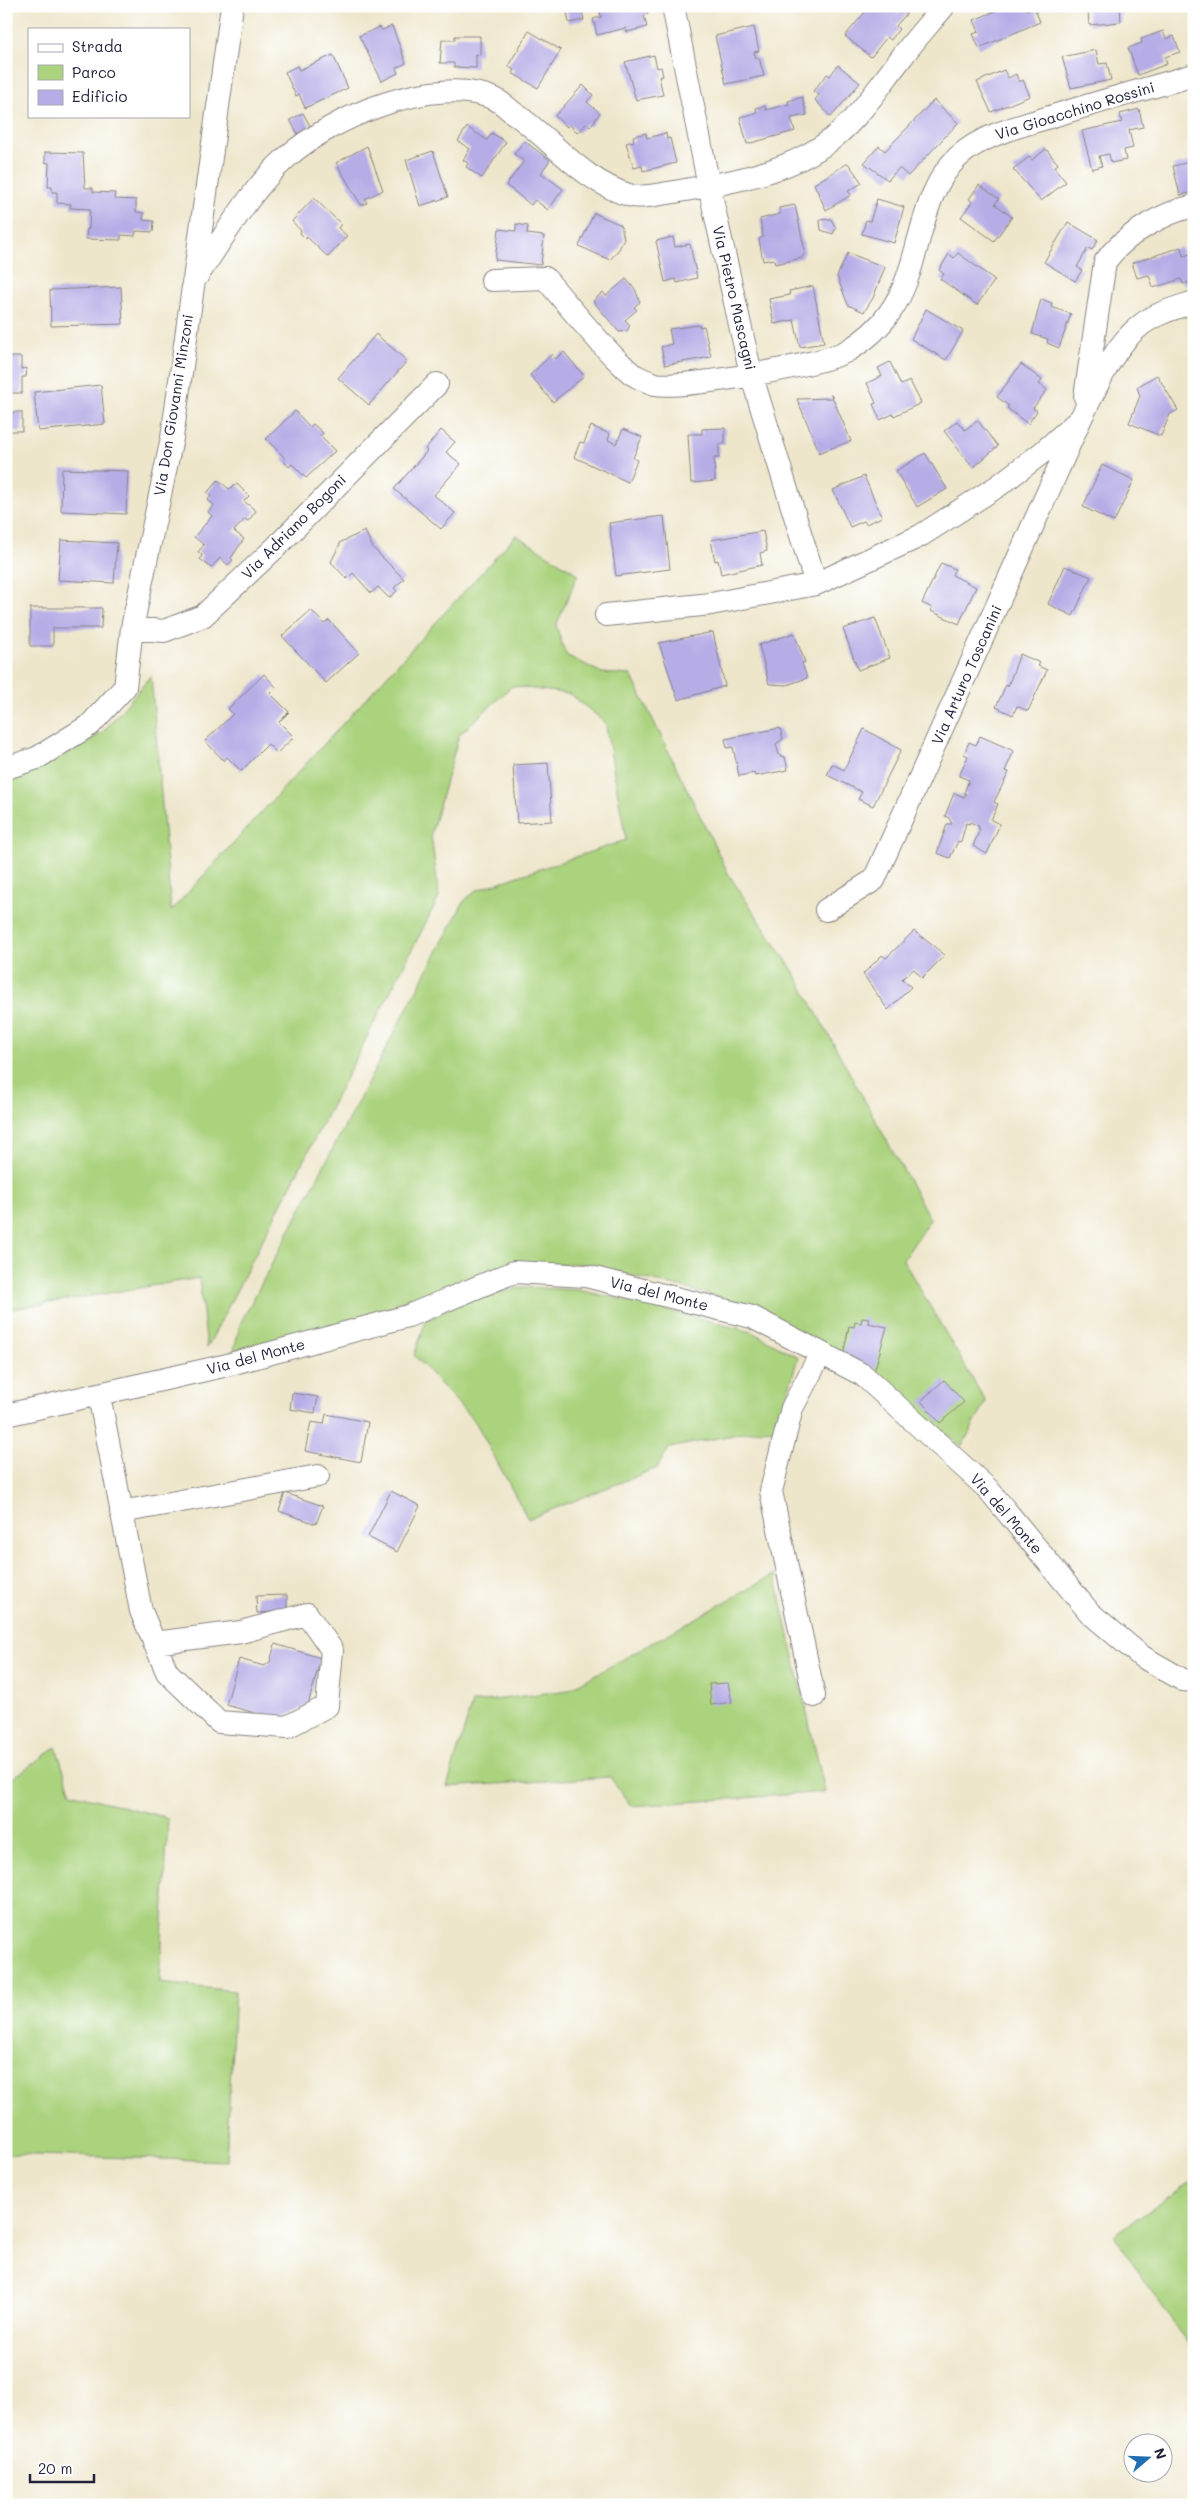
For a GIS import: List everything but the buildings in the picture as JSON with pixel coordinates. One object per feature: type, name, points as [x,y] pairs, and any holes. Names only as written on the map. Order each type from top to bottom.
[{"type":"street","name":"Via Don Giovanni Minzoni","points":[[6,768],[37,758],[90,725],[125,687],[132,628],[172,438],[232,6]]},
{"type":"street","name":"Via Pietro Mascagni","points":[[673,6],[709,186],[751,374],[816,584]]},
{"type":"street","points":[[193,282],[266,178],[305,142],[348,119],[419,95],[445,92],[472,94],[495,100],[530,125],[584,172],[607,187],[634,197],[709,186],[738,180],[788,164],[809,154],[831,139],[864,108],[904,54],[944,6]]},
{"type":"street","name":"Via Gioacchino Rossini","points":[[492,280],[545,278],[605,347],[633,375],[655,384],[672,384],[751,374],[796,366],[846,352],[878,328],[892,311],[904,288],[935,190],[947,170],[959,156],[992,136],[1194,75]]},
{"type":"street","points":[[1081,418],[1105,262],[1112,252],[1150,224],[1194,206]]},
{"type":"street","points":[[606,615],[711,604],[816,584],[920,536],[998,486],[1043,452],[1081,418],[1109,366],[1136,330],[1155,316],[1194,302]]},
{"type":"street","name":"Via Adriano Bogoni","points":[[132,628],[164,631],[203,616],[276,547],[437,384]]},
{"type":"street","name":"Via Arturo Toscanini","points":[[826,910],[874,880],[1081,418]]},
{"type":"street","name":"Via del Monte","points":[[6,1415],[223,1366],[408,1316],[514,1272],[586,1276],[752,1317],[863,1375],[988,1489],[1090,1613],[1141,1656],[1183,1680],[1194,1682]]},
{"type":"street","points":[[814,1696],[771,1491],[792,1408],[821,1353]]},
{"type":"street","points":[[99,1395],[141,1611],[154,1643],[167,1672],[219,1722],[287,1727],[327,1706],[332,1650],[307,1614],[241,1632],[154,1643]]},
{"type":"street","points":[[121,1512],[318,1476]]},
{"type":"green space","points":[[516,535],[578,574],[556,626],[566,655],[602,673],[631,675],[729,875],[794,972],[930,1219],[903,1260],[986,1402],[962,1446],[893,1393],[827,1348],[753,1305],[584,1264],[513,1263],[393,1310],[234,1350],[240,1324],[464,901],[477,890],[626,840],[605,722],[570,694],[512,686],[459,735],[431,834],[439,897],[207,1348],[199,1278],[6,1310],[6,777],[51,763],[102,733],[151,676],[171,911]]},
{"type":"green space","points":[[524,1287],[578,1290],[752,1332],[798,1357],[777,1429],[757,1430],[669,1448],[657,1468],[528,1519],[476,1423],[414,1355],[426,1321],[461,1302]]},
{"type":"green space","points":[[775,1574],[825,1792],[631,1806],[610,1777],[447,1787],[472,1703],[568,1690]]},
{"type":"green space","points":[[56,1747],[71,1793],[168,1818],[160,1983],[235,1991],[226,2161],[6,2154],[6,1783]]},
{"type":"green space","points":[[1194,2180],[1194,2353],[1114,2235]]}]
